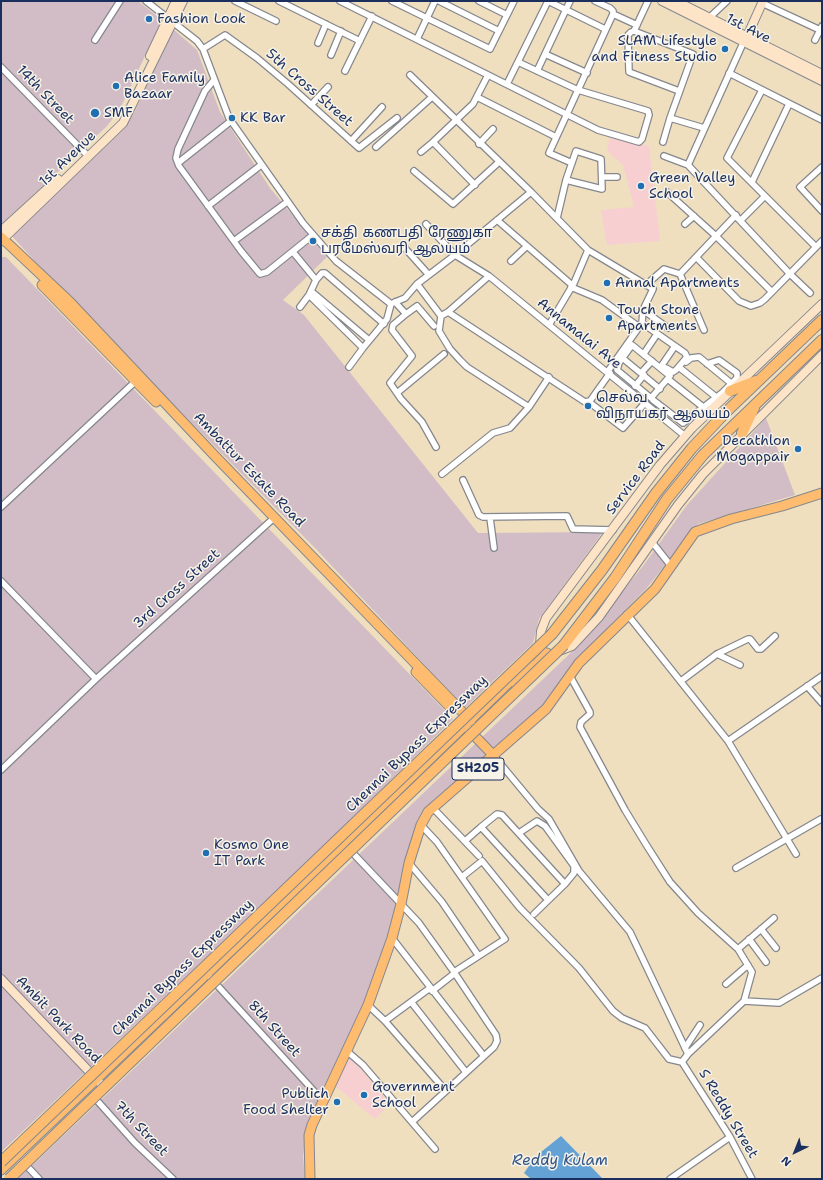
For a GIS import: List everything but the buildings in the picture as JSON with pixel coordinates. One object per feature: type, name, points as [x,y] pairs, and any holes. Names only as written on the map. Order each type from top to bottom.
[{"type":"highway","name":"Chennai Bypass Expressway","points":[[1,1162],[552,634],[602,570],[656,493],[692,448],[761,378],[822,320]]},
{"type":"highway","points":[[9,1179],[564,645],[615,578],[667,499],[703,455],[822,340]]},
{"type":"highway","points":[[731,388],[761,378]]},
{"type":"highway","points":[[742,433],[758,401]]},
{"type":"main road","name":"Ambattur Estate Road","points":[[1,239],[48,290],[214,455],[470,725],[494,756]]},
{"type":"main road","name":"SH205","points":[[310,1179],[309,1135],[315,1118],[348,1052],[368,1005],[392,938],[402,904],[409,863],[421,824],[432,807],[494,756],[546,709],[579,663],[627,614],[655,589],[695,532],[731,519],[782,506],[822,493]]},
{"type":"main road","points":[[1,1170],[99,1082],[209,975],[346,846],[545,651]]},
{"type":"main road","points":[[3,1179],[92,1095],[99,1082]]},
{"type":"street","points":[[95,40],[120,1]]},
{"type":"street","points":[[146,1],[197,41],[203,50],[231,121],[287,202],[313,235],[336,261],[406,314]]},
{"type":"street","name":"1st Avenue","points":[[1,239],[87,155],[118,130],[127,117],[170,20],[176,1]]},
{"type":"street","name":"1st Avenue","points":[[170,20],[183,1]]},
{"type":"street","points":[[235,1],[276,21]]},
{"type":"street","points":[[279,1],[360,41]]},
{"type":"street","points":[[340,1],[566,115],[607,133],[639,142],[642,139],[649,115],[643,109],[578,90],[518,62]]},
{"type":"street","points":[[392,1],[490,49],[514,1]]},
{"type":"street","points":[[417,39],[435,1]]},
{"type":"street","points":[[439,1],[500,31]]},
{"type":"street","points":[[479,1],[507,15]]},
{"type":"street","points":[[507,84],[548,1],[605,29]]},
{"type":"street","points":[[537,71],[570,1]]},
{"type":"street","points":[[594,1],[610,8],[613,11],[613,14],[637,25]]},
{"type":"street","points":[[648,1],[634,31],[628,35],[629,72],[679,90]]},
{"type":"street","points":[[676,1],[710,18],[746,39],[822,74]]},
{"type":"street","points":[[710,18],[727,1]]},
{"type":"street","name":"1st Ave","points":[[665,2],[746,39],[822,81]]},
{"type":"street","points":[[688,165],[729,73],[763,2],[821,28],[815,40]]},
{"type":"street","points":[[572,163],[549,153],[613,14]]},
{"type":"street","points":[[346,71],[372,16]]},
{"type":"street","points":[[318,43],[326,24]]},
{"type":"street","points":[[331,55],[341,31]]},
{"type":"street","points":[[634,31],[693,54],[679,90],[663,142]]},
{"type":"street","name":"5th Cross Street","points":[[203,50],[225,35],[257,58],[357,147],[361,147],[397,118]]},
{"type":"street","points":[[545,54],[587,73]]},
{"type":"street","name":"14th Street","points":[[1,67],[87,155]]},
{"type":"street","points":[[729,73],[789,104],[821,117]]},
{"type":"street","points":[[410,75],[479,144],[531,192],[588,250],[647,284],[653,289],[643,310],[642,325],[632,342],[609,372],[589,402]]},
{"type":"street","points":[[421,152],[473,104],[488,75]]},
{"type":"street","points":[[214,80],[205,91],[178,149],[176,158],[178,163],[208,206],[260,274],[267,272],[313,235]]},
{"type":"street","points":[[311,105],[328,87]]},
{"type":"street","points":[[762,90],[727,158],[816,247]]},
{"type":"street","points":[[376,147],[432,97]]},
{"type":"street","points":[[477,97],[556,138]]},
{"type":"street","points":[[752,182],[789,104]]},
{"type":"street","points":[[351,141],[382,107]]},
{"type":"street","points":[[670,118],[704,128]]},
{"type":"street","points":[[178,163],[231,121]]},
{"type":"street","points":[[479,144],[493,129]]},
{"type":"street","points":[[433,142],[475,184]]},
{"type":"street","points":[[557,218],[566,180],[576,151],[602,159],[602,189],[566,180]]},
{"type":"street","points":[[664,156],[688,165],[790,274],[810,293]]},
{"type":"street","points":[[414,171],[451,204],[454,203],[498,162]]},
{"type":"street","points":[[208,206],[261,165]]},
{"type":"street","points":[[822,167],[800,187],[822,211]]},
{"type":"street","points":[[602,177],[617,177]]},
{"type":"street","points":[[349,367],[384,324],[393,303],[405,298],[417,284],[455,255],[531,192]]},
{"type":"street","points":[[667,192],[717,237],[771,291]]},
{"type":"street","points":[[741,220],[765,196]]},
{"type":"street","points":[[234,241],[287,202]]},
{"type":"street","points":[[680,274],[717,237],[736,215]]},
{"type":"street","points":[[685,224],[694,216]]},
{"type":"street","points":[[497,220],[572,286],[602,300],[675,346],[687,357],[673,372],[632,342]]},
{"type":"street","name":"Annamalai Ave","points":[[426,224],[455,255],[489,276],[609,372],[685,436]]},
{"type":"street","points":[[697,258],[731,294],[739,301],[751,306],[760,303],[822,241]]},
{"type":"street","points":[[404,246],[429,275]]},
{"type":"street","points":[[512,261],[527,246]]},
{"type":"street","points":[[549,325],[572,286],[588,250]]},
{"type":"street","points":[[293,252],[316,280]]},
{"type":"street","points":[[647,284],[664,269],[680,274],[704,330]]},
{"type":"street","points":[[300,307],[310,293],[316,280],[322,273],[325,273],[384,324]]},
{"type":"street","points":[[441,316],[448,312],[489,276]]},
{"type":"street","points":[[417,284],[441,316],[440,331],[450,349],[460,360],[467,367],[530,406]]},
{"type":"street","points":[[310,293],[370,340]]},
{"type":"street","points":[[310,293],[363,348]]},
{"type":"street","name":"Service Road","points":[[545,651],[540,646],[541,631],[546,618],[660,465],[685,436],[731,388],[822,304]]},
{"type":"street","points":[[434,326],[417,306],[406,314],[392,328],[412,356],[391,381],[391,386],[422,422],[436,446]]},
{"type":"street","points":[[643,310],[668,328]]},
{"type":"street","points":[[448,312],[585,402],[589,402],[623,428],[646,404],[653,400],[680,368],[691,358],[699,357],[731,388]]},
{"type":"street","points":[[645,352],[657,334]]},
{"type":"street","points":[[632,345],[670,376],[651,398],[617,370],[621,357],[632,345]]},
{"type":"street","points":[[662,365],[675,346]]},
{"type":"street","points":[[397,394],[444,354]]},
{"type":"street","points":[[621,357],[660,389]]},
{"type":"street","points":[[545,651],[552,653],[572,646],[599,617],[652,542],[703,474],[742,433],[821,357]]},
{"type":"street","points":[[677,429],[716,397],[731,388],[738,376],[727,365],[719,360],[707,364]]},
{"type":"street","points":[[635,386],[652,361]]},
{"type":"street","points":[[680,368],[716,397]]},
{"type":"street","points":[[442,474],[494,433],[510,428],[530,406],[549,377]]},
{"type":"street","points":[[1,508],[138,378]]},
{"type":"street","points":[[670,380],[703,407]]},
{"type":"street","points":[[653,400],[683,423]]},
{"type":"street","points":[[463,480],[479,515],[490,518],[567,516],[570,519],[571,527],[575,529],[613,530]]},
{"type":"street","name":"3rd Cross Street","points":[[1,770],[96,679],[273,518]]},
{"type":"street","points":[[490,518],[494,548]]},
{"type":"street","points":[[652,542],[670,566]]},
{"type":"street","points":[[1,581],[96,679]]},
{"type":"street","points":[[627,614],[728,741],[796,854]]},
{"type":"street","points":[[681,681],[717,654],[748,639],[750,639],[758,649],[761,649],[775,636]]},
{"type":"street","points":[[717,654],[740,665]]},
{"type":"street","points":[[570,676],[590,712],[590,714],[581,722],[580,727],[625,810],[647,846],[670,882],[698,913],[738,949],[752,972],[744,1001],[687,1051]]},
{"type":"street","points":[[728,741],[822,676]]},
{"type":"street","points":[[807,686],[822,703]]},
{"type":"street","points":[[494,756],[538,809],[549,819],[579,870],[630,932],[687,1051]]},
{"type":"street","points":[[432,807],[479,856]]},
{"type":"street","points":[[465,841],[481,827],[500,814],[565,884]]},
{"type":"street","points":[[736,868],[821,819]]},
{"type":"street","points":[[519,833],[537,821],[544,826],[574,866],[574,873],[565,884],[534,914]]},
{"type":"street","points":[[385,1021],[455,973],[478,955],[505,939],[437,842],[421,824]]},
{"type":"street","points":[[481,827],[548,900]]},
{"type":"street","points":[[346,846],[419,923],[455,973],[496,1035],[497,1041],[494,1047],[465,1071],[446,1091],[412,1122]]},
{"type":"street","points":[[462,877],[482,861],[520,908],[579,968],[613,1011],[622,1018],[645,1028],[668,1060],[682,1062],[700,1026]]},
{"type":"street","points":[[409,863],[442,902],[478,955]]},
{"type":"street","points":[[738,949],[774,918]]},
{"type":"street","points":[[761,929],[776,948]]},
{"type":"street","points":[[392,938],[483,1055]]},
{"type":"street","points":[[749,939],[766,962]]},
{"type":"street","points":[[726,984],[748,965]]},
{"type":"street","name":"8th Street","points":[[209,975],[323,1102]]},
{"type":"street","points":[[744,1001],[779,1003],[822,978]]},
{"type":"street","name":"Ambit Park Road","points":[[1,979],[99,1082]]},
{"type":"street","points":[[412,1003],[465,1071]]},
{"type":"street","points":[[368,1005],[385,1021],[446,1091]]},
{"type":"street","points":[[348,1052],[363,1065],[435,1149]]},
{"type":"street","name":"S Reddy Street","points":[[682,1062],[730,1137],[752,1179]]},
{"type":"street","name":"7th Street","points":[[92,1095],[135,1143],[174,1179]]},
{"type":"street","points":[[670,1179],[730,1137]]},
{"type":"street","points":[[23,1161],[39,1179]]},
{"type":"shaded area","points":[[1,1],[138,1],[162,20],[119,111],[106,127],[1,225]]},
{"type":"shaded area","points":[[173,29],[197,50],[220,112],[270,188],[327,257],[283,300],[304,315],[478,533],[603,532],[539,619],[533,643],[465,708],[316,549],[68,298],[12,236],[121,130],[134,113]]},
{"type":"shaded area","name":"Green Valley School","points":[[610,136],[649,146],[660,241],[607,245],[601,210],[634,207],[623,165],[607,151]]},
{"type":"shaded area","points":[[1,257],[6,257],[453,719],[330,840],[1,1152]]},
{"type":"shaded area","points":[[766,418],[795,495],[698,524],[646,589],[596,640],[537,713],[438,796],[419,818],[392,923],[365,1003],[306,1132],[303,1156],[305,1179],[18,1179],[581,643],[643,566],[687,505]]},
{"type":"shaded area","name":"Government School","points":[[350,1056],[390,1104],[375,1119],[335,1086]]},
{"type":"water","name":"Reddy Kulam","points":[[561,1136],[603,1179],[531,1179],[524,1173],[536,1156]]},
{"type":"place","name":"Fashion Look","points":[[149,19]]},
{"type":"place","name":"SLAM Lifestyle and Fitness Studio","points":[[725,49]]},
{"type":"place","name":"Alice Family Bazaar","points":[[116,86]]},
{"type":"place","name":"SMF","points":[[95,113]]},
{"type":"place","name":"KK Bar","points":[[232,118]]},
{"type":"place","name":"Green Valley School","points":[[641,186]]},
{"type":"place","name":"சக்தி கணபதி ரேணுகா பரமேஸ்வரி ஆலயம்","points":[[313,241]]},
{"type":"place","name":"Annal Apartments","points":[[607,283]]},
{"type":"place","name":"Touch Stone Apartments","points":[[609,318]]},
{"type":"place","name":"செல்வ விநாயகர் ஆலயம்","points":[[588,406]]},
{"type":"place","name":"Decathlon Mogappair","points":[[798,449]]},
{"type":"place","name":"Kosmo One IT Park","points":[[206,853]]},
{"type":"place","name":"Government School","points":[[364,1095]]},
{"type":"place","name":"Publich Food Shelter","points":[[337,1102]]}]
